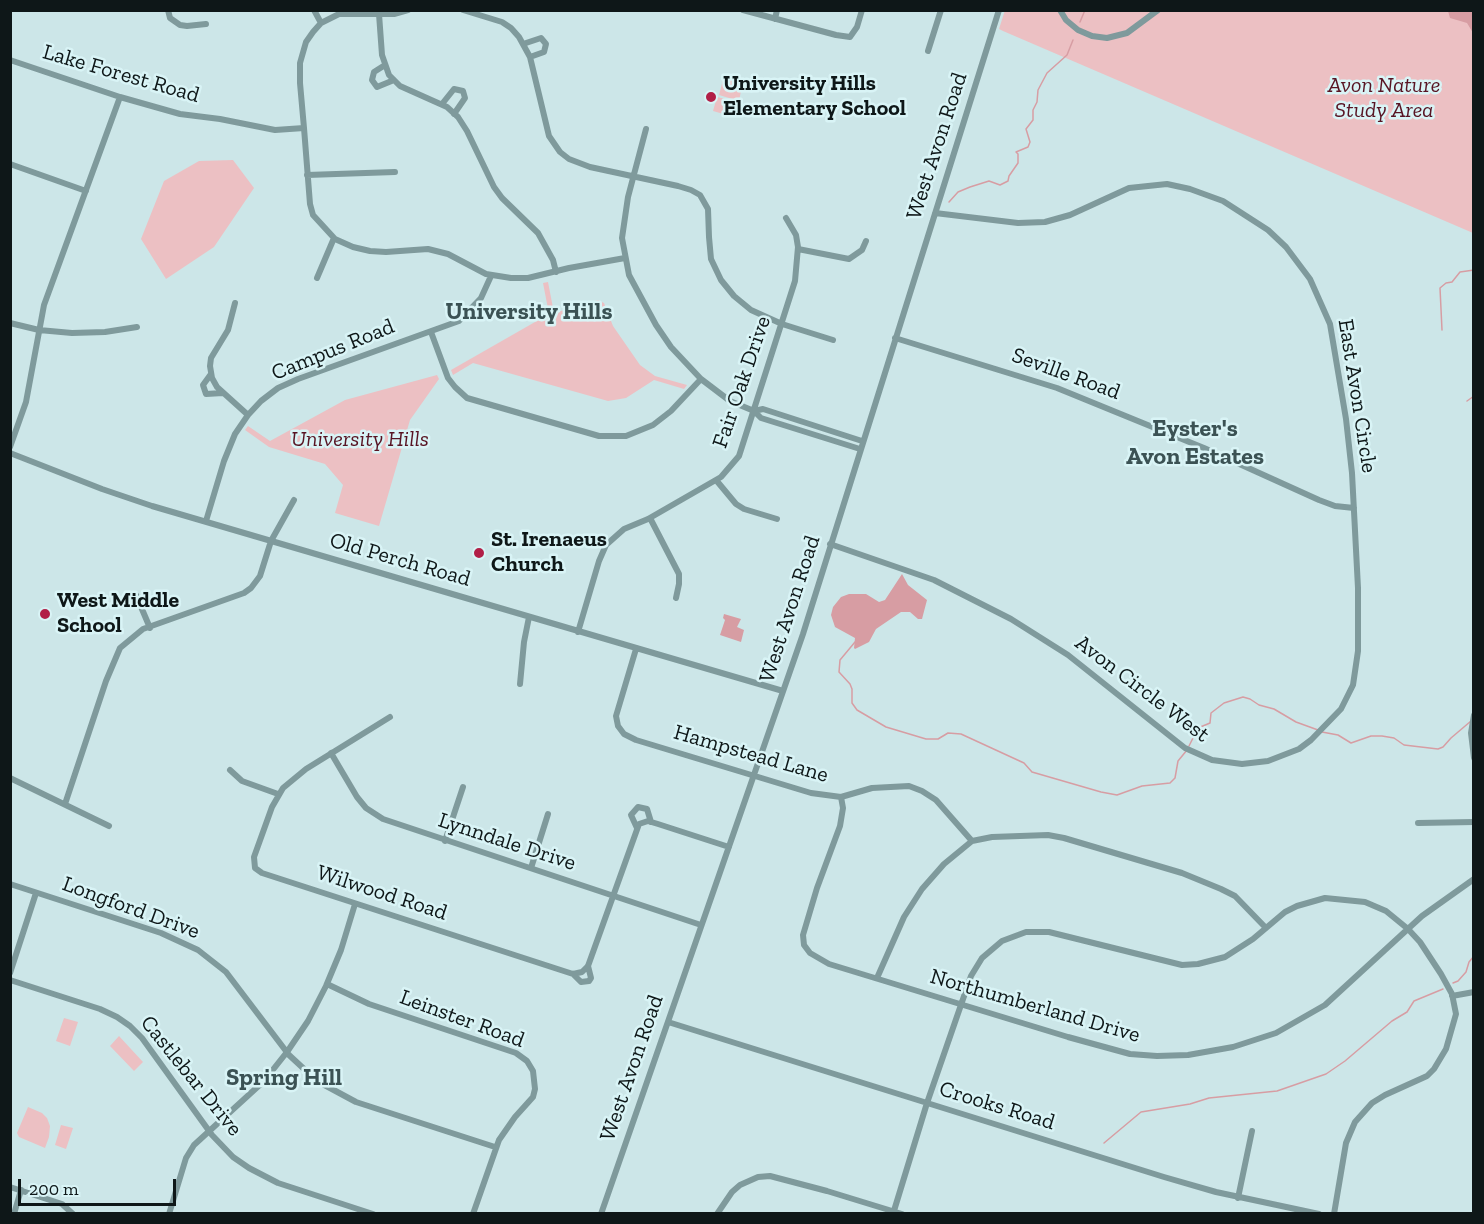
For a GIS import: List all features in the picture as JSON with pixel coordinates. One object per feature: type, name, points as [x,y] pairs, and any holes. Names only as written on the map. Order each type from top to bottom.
[{"type":"street","points":[[168,10],[170,18],[180,25],[206,24]]},
{"type":"street","points":[[314,10],[321,23]]},
{"type":"street","points":[[408,10],[394,14],[331,13],[306,42],[300,63],[300,83],[307,175],[313,215],[334,238],[353,247],[370,252],[434,250],[448,254],[491,276],[528,278],[625,258]]},
{"type":"street","points":[[743,10],[850,37],[857,27],[862,10]]},
{"type":"street","points":[[775,19],[777,10]]},
{"type":"street","points":[[928,51],[941,10]]},
{"type":"street","name":"West Avon Road","points":[[601,1214],[783,692],[999,10]]},
{"type":"street","points":[[1060,10],[1066,20],[1078,30],[1101,38],[1128,33],[1158,10]]},
{"type":"street","points":[[463,11],[502,22],[511,28],[523,44],[530,57],[541,109],[553,145],[569,159],[580,164],[691,190],[700,195],[708,209],[711,259],[721,280],[734,296],[751,310],[782,324],[833,340]]},
{"type":"street","points":[[379,14],[382,55],[389,75],[407,90],[442,105],[454,114],[467,131],[494,188],[538,232],[553,260],[556,272]]},
{"type":"street","points":[[523,44],[541,38],[546,44],[544,52],[530,57]]},
{"type":"street","name":"Lake Forest Road","points":[[10,60],[120,97],[180,114],[275,130],[304,128]]},
{"type":"street","points":[[385,65],[374,72],[372,80],[377,87],[394,80]]},
{"type":"street","points":[[442,105],[454,89],[463,91],[465,98],[454,114]]},
{"type":"street","points":[[10,447],[26,402],[44,305],[120,97]]},
{"type":"street","points":[[646,129],[626,205],[622,231],[625,258],[633,283],[656,325],[671,347],[701,380],[729,401],[754,411],[761,418],[860,449]]},
{"type":"street","points":[[10,164],[86,191]]},
{"type":"street","points":[[307,175],[395,172]]},
{"type":"street","name":"East Avon Circle","points":[[935,213],[1008,223],[1045,222],[1070,215],[1129,188],[1167,184],[1190,189],[1223,201],[1250,217],[1268,230],[1300,264],[1316,290],[1330,324],[1346,419],[1354,508]]},
{"type":"street","name":"Fair Oak Drive","points":[[578,632],[603,551],[624,529],[650,518],[716,480],[739,456],[795,281],[798,249],[796,236],[786,218]]},
{"type":"street","points":[[316,278],[334,238]]},
{"type":"street","points":[[798,249],[849,259],[862,250],[866,241]]},
{"type":"street","name":"Campus Road","points":[[206,521],[224,461],[235,434],[248,415],[278,388],[459,321],[481,298],[491,276]]},
{"type":"street","points":[[235,303],[228,330],[211,358],[211,373],[216,387],[248,415]]},
{"type":"street","points":[[10,323],[39,330],[72,333],[137,327]]},
{"type":"street","points":[[431,332],[448,378],[467,398],[599,436],[626,436],[653,425],[671,411],[701,380]]},
{"type":"street","name":"Seville Road","points":[[896,338],[1057,388],[1204,448],[1319,500],[1335,506],[1354,508]]},
{"type":"street","points":[[211,373],[203,385],[206,394],[223,393]]},
{"type":"street","points":[[754,411],[763,409],[862,441]]},
{"type":"street","name":"Old Perch Road","points":[[10,453],[123,497],[783,692]]},
{"type":"street","points":[[716,480],[736,504],[744,509],[777,519]]},
{"type":"street","points":[[65,804],[113,661],[120,648],[143,629],[244,593],[251,588],[262,569],[270,541],[294,500]]},
{"type":"street","name":"Avon Circle West","points":[[830,544],[934,580],[979,601],[1068,655],[1185,748],[1212,760],[1242,764],[1268,760],[1299,749],[1330,722],[1348,698],[1353,685],[1358,651],[1354,508]]},
{"type":"street","points":[[650,518],[679,574],[676,598]]},
{"type":"street","points":[[135,595],[150,628]]},
{"type":"street","points":[[520,684],[529,617]]},
{"type":"street","name":"Hampstead Lane","points":[[636,649],[616,716],[618,726],[624,734],[636,740],[811,794],[841,797],[872,788],[909,786],[936,800],[972,841]]},
{"type":"street","points":[[1473,715],[1471,733],[1473,758]]},
{"type":"street","points":[[230,770],[242,781],[278,794],[296,776],[390,717]]},
{"type":"street","name":"Lynndale Drive","points":[[332,753],[357,797],[366,808],[383,819],[702,925]]},
{"type":"street","points":[[10,778],[109,826]]},
{"type":"street","points":[[445,841],[463,787]]},
{"type":"street","name":"Wilwood Road","points":[[278,794],[254,857],[255,868],[262,873],[573,974]]},
{"type":"street","name":"Northumberland Drive","points":[[841,797],[843,808],[840,826],[803,935],[804,945],[818,959],[961,1005],[1130,1054],[1157,1056],[1199,1053],[1264,1039],[1324,1005],[1437,904],[1473,879]]},
{"type":"street","points":[[637,828],[631,815],[638,807],[646,809],[651,822]]},
{"type":"street","points":[[531,868],[549,814]]},
{"type":"street","points":[[573,974],[582,972],[588,966],[637,828],[643,822],[651,822],[729,847]]},
{"type":"street","points":[[1418,823],[1473,822]]},
{"type":"street","points":[[877,978],[904,917],[922,889],[944,864],[972,841],[992,837],[1048,836],[1091,844],[1182,873],[1221,889],[1245,905],[1266,928]]},
{"type":"street","name":"Longford Drive","points":[[10,884],[161,933],[198,950],[226,972],[287,1052],[317,1081],[356,1102],[495,1147]]},
{"type":"street","points":[[10,973],[36,893]]},
{"type":"street","points":[[894,1212],[927,1103],[972,976],[982,958],[1002,941],[1026,932],[1048,932],[1182,964],[1211,962],[1225,957],[1246,944],[1285,912],[1297,906],[1326,898],[1365,902],[1386,911],[1408,929],[1427,952],[1452,996],[1456,1014],[1443,1058],[1434,1069],[1427,1076],[1385,1095],[1372,1104],[1355,1122],[1346,1143],[1334,1214]]},
{"type":"street","points":[[169,1214],[186,1158],[194,1145],[254,1091],[287,1052],[308,1021],[341,950],[356,904]]},
{"type":"street","points":[[573,974],[582,982],[589,981],[588,966]]},
{"type":"street","name":"Castlebar Drive","points":[[10,980],[100,1009],[130,1026],[142,1038],[208,1131],[233,1157],[264,1177],[374,1214]]},
{"type":"street","name":"Leinster Road","points":[[327,984],[369,1004],[516,1053],[527,1060],[533,1071],[535,1089],[533,1097],[514,1117],[495,1147],[473,1214]]},
{"type":"street","points":[[1452,996],[1473,992]]},
{"type":"street","name":"Crooks Road","points":[[668,1022],[1164,1177],[1238,1198],[1319,1214]]},
{"type":"street","points":[[1238,1198],[1252,1131]]},
{"type":"street","points":[[717,1214],[732,1192],[740,1185],[770,1176],[902,1214]]},
{"type":"street","points":[[10,1187],[62,1204],[72,1214]]},
{"type":"street","points":[[14,1214],[21,1190]]},
{"type":"green space","name":"Avon Nature Study Area","points":[[1005,10],[1473,11],[1473,233],[1003,31],[999,29]]},
{"type":"green space","points":[[724,76],[743,81],[739,101],[719,95]]},
{"type":"green space","points":[[717,97],[738,102],[734,117],[713,111]]},
{"type":"green space","points":[[233,160],[254,188],[214,247],[166,279],[141,239],[164,181],[199,161]]},
{"type":"green space","name":"University Hills","points":[[548,282],[554,313],[598,300],[604,303],[613,326],[640,365],[655,376],[687,385],[684,389],[654,380],[626,398],[608,401],[473,363],[453,375],[451,370],[549,314],[543,283]]},
{"type":"green space","name":"University Hills","points":[[437,375],[439,379],[410,420],[379,526],[335,513],[343,485],[325,464],[269,447],[245,430],[248,426],[270,441],[345,400]]},
{"type":"green space","points":[[64,1018],[78,1022],[70,1046],[56,1041]]},
{"type":"green space","points":[[119,1036],[143,1062],[134,1071],[110,1046]]},
{"type":"green space","points":[[28,1107],[42,1113],[47,1118],[50,1126],[45,1148],[19,1137],[17,1133]]},
{"type":"green space","points":[[61,1125],[73,1128],[66,1149],[55,1145]]},
{"type":"shaded area","points":[[1448,11],[1473,13],[1473,33],[1467,23],[1450,18]]},
{"type":"shaded area","points":[[902,574],[908,585],[927,600],[922,619],[918,619],[910,612],[901,612],[876,629],[869,642],[855,649],[855,638],[835,627],[831,615],[833,607],[841,597],[849,594],[866,594],[879,602],[885,600]]},
{"type":"shaded area","points":[[724,614],[741,619],[737,627],[744,630],[741,642],[720,635],[725,620]]},
{"type":"waterway","points":[[1080,22],[1085,10]]},
{"type":"waterway","points":[[949,202],[958,192],[970,187],[989,181],[1000,185],[1008,181],[1018,163],[1016,152],[1028,147],[1030,142],[1026,129],[1033,120],[1038,90],[1047,73],[1067,55],[1073,40]]},
{"type":"waterway","points":[[1442,330],[1440,288],[1452,282],[1460,272],[1474,270]]},
{"type":"waterway","points":[[1467,401],[1474,396]]},
{"type":"waterway","points":[[855,642],[840,660],[839,672],[850,684],[852,703],[857,710],[886,727],[926,739],[938,739],[948,733],[961,734],[1024,763],[1032,772],[1117,795],[1142,786],[1170,783],[1175,778],[1178,761],[1187,750]]},
{"type":"waterway","points":[[1189,746],[1198,728],[1210,723],[1211,713],[1224,703],[1243,697],[1318,730]]},
{"type":"waterway","points":[[1322,732],[1338,735],[1351,743],[1371,736],[1382,736],[1394,738],[1404,745],[1438,749],[1471,721]]},
{"type":"waterway","points":[[1453,983],[1466,972],[1474,956]]},
{"type":"waterway","points":[[1104,1143],[1141,1112],[1190,1104],[1209,1098],[1277,1091],[1326,1074],[1392,1021],[1407,1012],[1414,1001],[1443,989]]},
{"type":"place","name":"University Hills Elementary School","points":[[711,97]]},
{"type":"place","name":"St. Irenaeus Church","points":[[479,553]]},
{"type":"place","name":"West Middle School","points":[[45,614]]},
{"type":"district","name":"University Hills","points":[[529,312]]},
{"type":"district","name":"Eyster's Avon Estates","points":[[1195,443]]},
{"type":"district","name":"Spring Hill","points":[[284,1078]]}]
